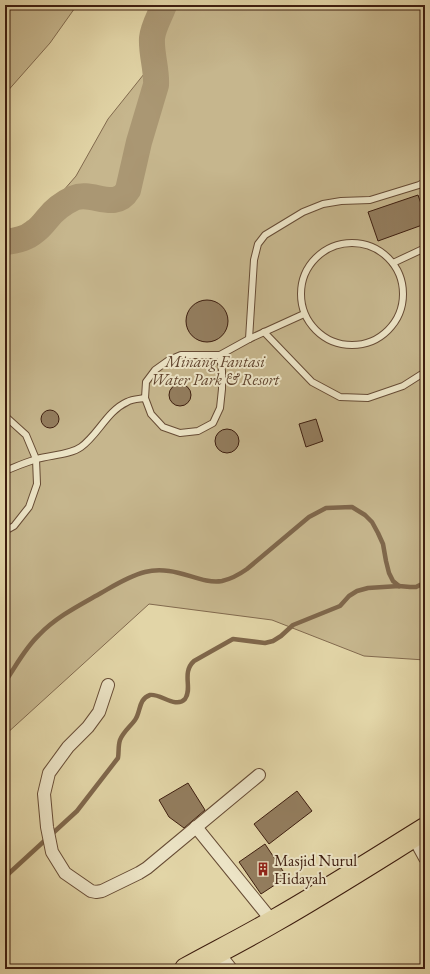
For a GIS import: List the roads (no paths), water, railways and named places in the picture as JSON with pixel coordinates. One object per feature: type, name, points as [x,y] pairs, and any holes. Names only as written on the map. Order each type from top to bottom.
[{"type":"highway","points":[[186,969],[273,922],[350,877],[419,833]]},
{"type":"street","points":[[108,685],[99,712],[88,727],[68,748],[50,773],[44,794],[47,827],[52,852],[65,873],[91,891],[102,891],[140,873],[260,775]]},
{"type":"street","points":[[196,827],[273,922]]},
{"type":"street","points":[[419,833],[425,858]]},
{"type":"street","points":[[217,951],[231,969]]},
{"type":"lane","points":[[249,339],[254,260],[258,244],[265,235],[303,212],[323,204],[342,201],[370,200],[425,182]]},
{"type":"lane","points":[[356,244],[377,250],[392,263],[401,279],[403,296],[400,312],[391,328],[378,338],[362,344],[344,345],[328,339],[314,329],[304,314],[300,294],[305,273],[318,256],[336,246],[356,244]]},
{"type":"lane","points":[[392,263],[425,248]]},
{"type":"lane","points":[[220,355],[222,389],[220,408],[213,423],[198,432],[180,433],[163,427],[151,414],[145,398],[146,382],[155,370],[168,360],[181,355],[220,355],[249,339],[304,314]]},
{"type":"lane","points":[[264,332],[312,382],[340,397],[368,398],[403,386],[425,372]]},
{"type":"lane","points":[[5,471],[36,459],[70,452],[81,448],[116,409],[127,401],[145,398]]},
{"type":"lane","points":[[5,416],[26,435],[36,459],[37,484],[29,507],[14,526],[5,531]]},
{"type":"waterway","points":[[5,242],[28,236],[39,228],[62,204],[74,198],[88,196],[110,200],[117,199],[123,196],[128,190],[139,142],[156,85],[152,38],[155,26],[164,5]]},
{"type":"waterway","points":[[5,682],[29,646],[53,623],[68,612],[128,578],[148,571],[157,570],[176,572],[203,580],[216,582],[229,579],[247,569],[309,517],[326,508],[352,507],[365,515],[372,522],[383,544],[389,573],[393,581],[399,586]]},
{"type":"waterway","points":[[5,877],[77,811],[118,758],[120,740],[137,717],[143,699],[150,695],[158,696],[173,702],[181,702],[185,699],[188,690],[188,670],[194,661],[233,639],[265,643],[273,641],[293,625],[340,606],[349,596],[357,591],[368,588],[399,586],[416,587],[424,583],[425,580]]},
{"type":"place","name":"Masjid Nurul Hidayah","points":[[263,869]]},
{"type":"park label","name":"Minang Fantasi Water Park & Resort","points":[[215,370]]}]
